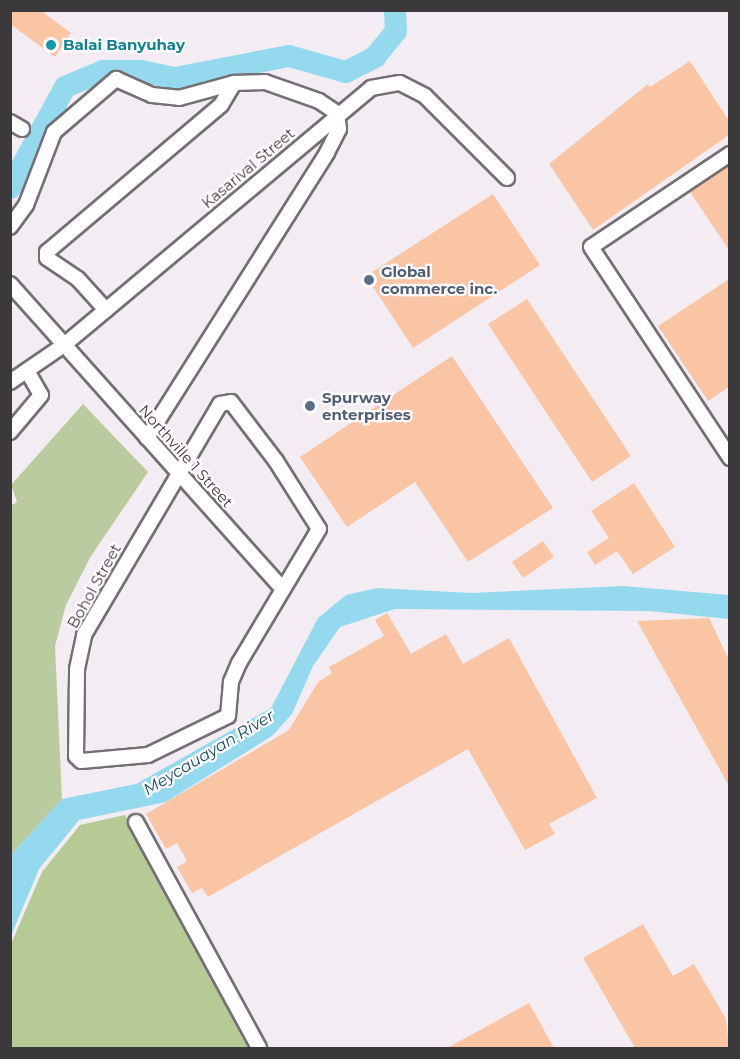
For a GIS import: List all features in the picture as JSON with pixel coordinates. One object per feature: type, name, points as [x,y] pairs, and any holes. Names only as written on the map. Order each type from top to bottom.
[{"type":"street","points":[[10,227],[26,205],[54,132],[109,82],[122,80],[152,94],[179,98],[234,83],[279,86],[337,113],[339,129],[327,153],[147,438]]},
{"type":"street","points":[[106,310],[78,279],[47,258],[47,252],[221,105],[234,83]]},
{"type":"street","name":"Kasarival Street","points":[[10,382],[64,345],[337,113],[371,88],[400,83],[438,107],[507,178]]},
{"type":"street","points":[[729,154],[591,247],[729,459]]},
{"type":"street","name":"Northville 1 Street","points":[[10,284],[283,589]]},
{"type":"street","points":[[10,432],[41,395],[27,371]]},
{"type":"street","points":[[179,473],[220,404],[231,402],[253,428],[319,529],[283,589]]},
{"type":"street","name":"Bohol Street","points":[[179,473],[102,602],[80,649],[76,756],[81,760],[148,755],[228,716],[234,673],[283,589]]},
{"type":"street","points":[[136,822],[259,1048]]},
{"type":"green space","points":[[83,404],[148,472],[91,556],[66,605],[55,646],[62,799],[11,855],[10,506],[17,502],[11,485]]},
{"type":"green space","points":[[125,815],[251,1048],[11,1048],[11,944],[42,872],[80,825]]},
{"type":"water","name":"Meycauayan River","points":[[623,586],[729,595],[729,619],[649,611],[395,609],[340,627],[313,666],[292,714],[272,736],[166,802],[79,820],[39,869],[11,936],[11,855],[62,799],[136,784],[271,708],[318,618],[346,595],[377,588],[471,593]]},
{"type":"building","name":"Balai Banyuhay","points":[[10,10],[40,10],[71,33],[55,57],[10,24]]},
{"type":"building","points":[[690,61],[729,121],[729,135],[593,230],[549,164],[648,84],[650,87]]},
{"type":"building","points":[[729,166],[729,250],[690,192]]},
{"type":"building","points":[[493,194],[540,265],[413,348],[366,276]]},
{"type":"building","points":[[729,279],[729,387],[708,401],[658,326]]},
{"type":"building","points":[[527,299],[631,456],[592,482],[488,324]]},
{"type":"building","points":[[452,356],[553,508],[468,562],[415,482],[347,527],[300,457]]},
{"type":"building","points":[[634,483],[675,547],[633,574],[617,551],[595,565],[587,552],[609,538],[591,511]]},
{"type":"building","points":[[543,541],[554,557],[523,578],[512,562]]},
{"type":"building","points":[[387,613],[411,654],[446,634],[463,664],[509,638],[597,798],[549,824],[555,834],[525,850],[468,749],[208,897],[202,888],[192,893],[177,867],[187,861],[177,843],[166,849],[146,814],[289,730],[318,682],[332,673],[329,667],[384,636],[375,620]]},
{"type":"building","points":[[709,618],[729,660],[729,786],[637,621]]},
{"type":"building","points":[[643,924],[673,976],[694,964],[726,1019],[729,1048],[635,1048],[583,958]]},
{"type":"building","points":[[529,1003],[554,1048],[447,1048]]},
{"type":"waterway","points":[[10,188],[65,87],[103,71],[141,71],[175,78],[289,56],[346,72],[375,57],[396,31],[395,10]]},
{"type":"place","name":"Balai Banyuhay","points":[[51,45]]},
{"type":"place","name":"Global commerce inc.","points":[[369,280]]},
{"type":"place","name":"Spurway enterprises","points":[[310,406]]}]
